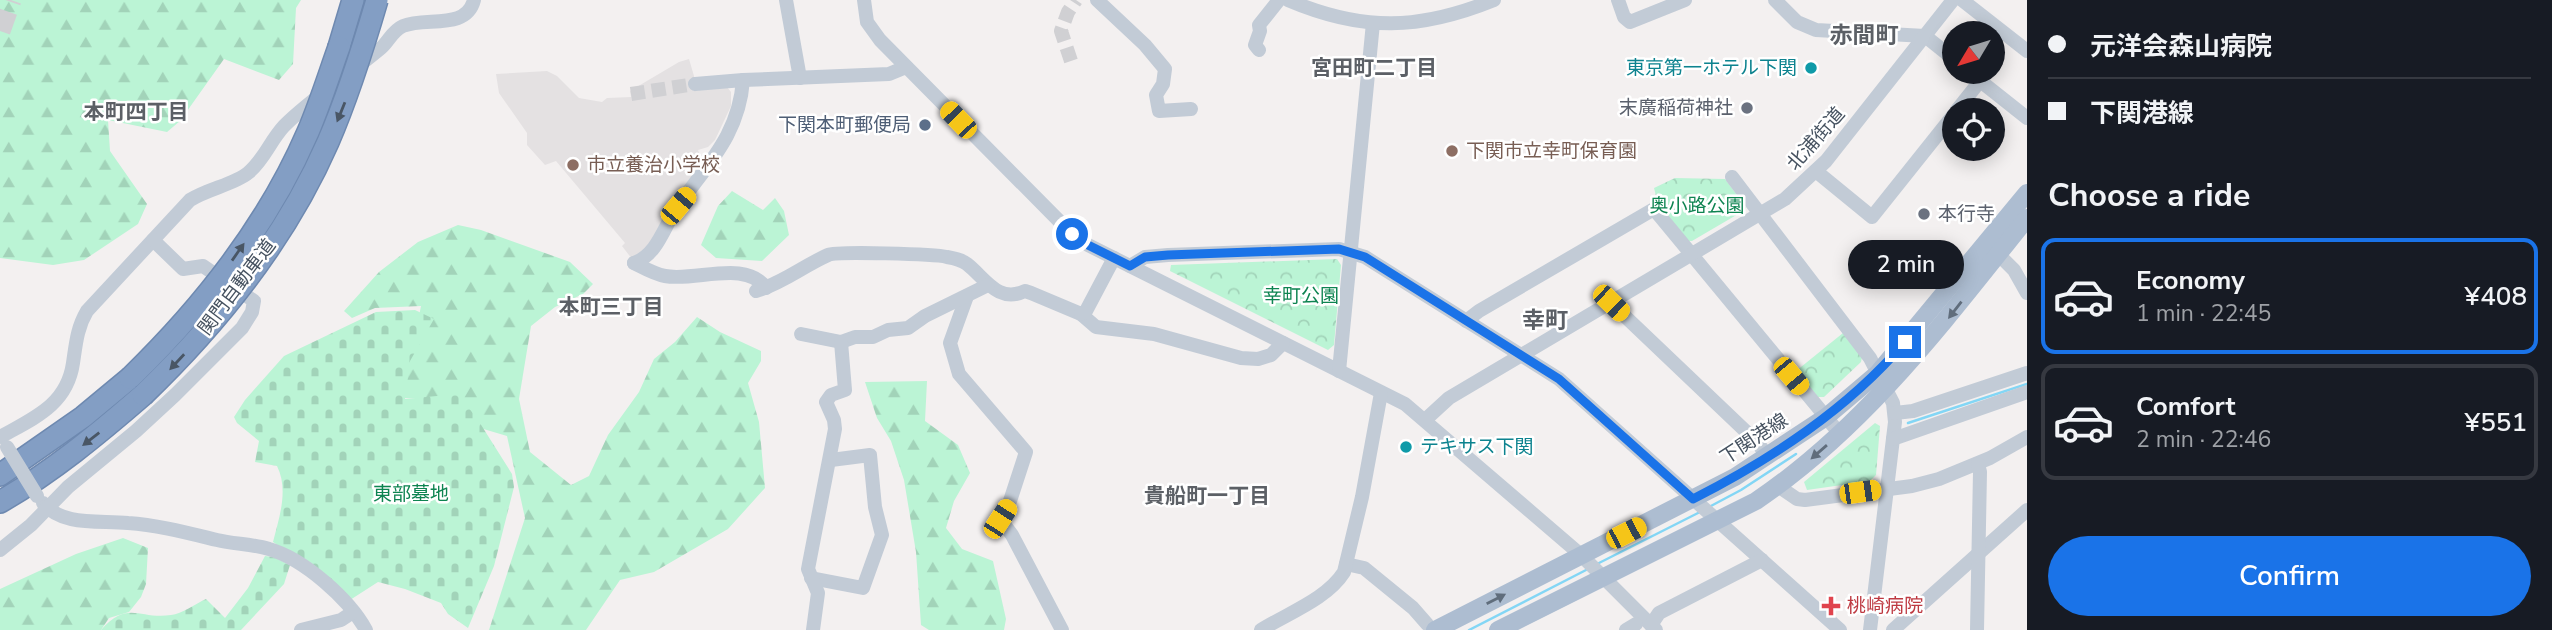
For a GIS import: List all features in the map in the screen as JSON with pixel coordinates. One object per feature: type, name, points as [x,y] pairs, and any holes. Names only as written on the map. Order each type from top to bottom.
[{"type":"highway","name":"関門自動車道","points":[[0,475],[83,417],[130,378],[208,294],[264,215],[307,134],[339,47],[350,0]]},
{"type":"highway","name":"関門自動車道","points":[[0,502],[82,446],[143,395],[197,341],[225,308],[283,226],[327,144],[346,100],[377,0]]},
{"type":"main road","name":"下関港線","points":[[1431,627],[1756,501],[1778,486],[1840,434],[1882,381],[1947,320],[2027,193]]},
{"type":"main road","name":"下関港線","points":[[1992,248],[2027,218]]},
{"type":"main road","name":"下関港線","points":[[1498,630],[1592,566],[1768,457],[1882,381]]},
{"type":"street","points":[[366,630],[354,612],[326,583],[292,560],[266,548],[239,545],[169,528],[80,521],[47,509],[3,440],[62,395],[70,379],[80,323],[103,292],[190,200],[208,190],[242,178],[256,166],[285,125],[383,46],[397,30],[410,23],[458,18],[470,9],[474,0]]},
{"type":"street","points":[[786,0],[800,78]]},
{"type":"street","points":[[864,0],[867,22],[872,30],[1058,222],[1088,245],[1405,404],[1592,566],[1642,627],[1660,613],[1762,560]]},
{"type":"street","points":[[1097,0],[1145,45],[1165,69],[1163,84],[1156,95],[1159,111],[1191,109]]},
{"type":"street","points":[[1259,50],[1255,45],[1260,31],[1259,25],[1279,0]]},
{"type":"street","points":[[1288,0],[1339,18],[1373,23],[1411,23],[1462,6],[1494,0]]},
{"type":"street","points":[[1618,0],[1624,17],[1630,22],[1685,0]]},
{"type":"street","points":[[1775,0],[1797,22],[1816,30],[1925,36],[1942,50]]},
{"type":"street","name":"北浦街道","points":[[1425,420],[1449,398],[1785,199],[1817,172],[1953,0]]},
{"type":"street","points":[[1962,0],[2027,51]]},
{"type":"street","points":[[1339,371],[1373,23]]},
{"type":"street","points":[[695,84],[889,74],[906,67]]},
{"type":"street","points":[[743,80],[739,107],[716,157],[678,206],[660,240],[642,259],[634,263],[663,276],[743,274],[761,281],[761,290],[782,282],[831,253],[943,256],[965,262],[988,285],[1000,292],[1013,295],[1025,291],[1031,293],[1081,314],[1096,327],[1154,334],[1241,358],[1258,359],[1271,355],[1283,343]]},
{"type":"street","points":[[1985,84],[2027,118]]},
{"type":"street","points":[[1817,172],[1872,217],[1942,130]]},
{"type":"street","points":[[1732,177],[1870,358],[1895,413],[1870,630]]},
{"type":"street","points":[[1466,321],[1654,209],[1840,434]]},
{"type":"street","points":[[0,550],[175,395],[242,328],[252,312],[254,301],[203,266],[183,269],[179,267],[153,240]]},
{"type":"street","points":[[1992,248],[2014,270],[2027,293]]},
{"type":"street","points":[[1130,266],[1145,257],[1168,255],[1339,249],[1365,257],[1559,379],[1840,630]]},
{"type":"street","points":[[1081,314],[1086,311],[1114,258]]},
{"type":"street","points":[[802,334],[841,342],[855,337],[873,337],[888,330],[908,328],[925,316],[988,285]]},
{"type":"street","points":[[967,296],[950,344],[951,351],[959,374],[1026,452],[1010,501],[1000,519],[1012,535],[1062,630]]},
{"type":"street","points":[[1611,303],[1757,442],[1768,457]]},
{"type":"street","points":[[813,630],[818,593],[808,569],[831,460],[834,420],[827,402],[831,395],[845,390],[841,342]]},
{"type":"street","points":[[1895,413],[1913,411],[2027,373]]},
{"type":"street","points":[[1893,439],[2027,392]]},
{"type":"street","points":[[1261,630],[1333,586],[1344,572],[1362,497],[1381,393]]},
{"type":"street","points":[[1778,486],[1797,499],[1805,500],[1927,482],[1978,464],[2027,437]]},
{"type":"street","points":[[811,578],[863,589],[882,539],[875,507],[870,455],[831,460]]},
{"type":"street","points":[[1977,630],[1978,464]]},
{"type":"street","points":[[1892,630],[2027,510]]},
{"type":"street","points":[[1346,564],[1364,568],[1413,608],[1431,627]]},
{"type":"street","points":[[300,630],[341,620],[354,612]]},
{"type":"shaded area","points":[[689,59],[695,90],[727,87],[731,92],[731,106],[715,140],[708,147],[698,150],[706,164],[656,240],[632,259],[622,246],[625,243],[556,161],[545,165],[527,145],[527,133],[499,93],[496,74],[547,71],[557,76],[579,98],[602,102],[607,98],[631,97],[630,91],[679,62]]},
{"type":"green space","points":[[0,0],[301,0],[296,8],[293,64],[279,80],[224,59],[180,121],[167,132],[108,120],[110,151],[147,204],[138,224],[84,260],[53,265],[0,258]]},
{"type":"green space","name":"奥小路公園","points":[[1675,178],[1725,179],[1746,207],[1745,210],[1688,241],[1658,204],[1654,188]]},
{"type":"green space","points":[[732,191],[763,210],[775,198],[784,211],[789,235],[762,261],[716,258],[701,245],[718,206]]},
{"type":"green space","points":[[458,225],[481,230],[570,262],[593,284],[583,294],[555,307],[531,326],[519,399],[530,452],[571,485],[589,476],[608,435],[639,392],[654,359],[675,342],[697,317],[720,332],[761,351],[761,361],[748,383],[759,422],[765,488],[728,529],[654,572],[620,580],[586,630],[489,630],[525,518],[507,436],[480,428],[444,400],[404,398],[394,375],[413,346],[421,306],[375,308],[352,318],[344,311],[379,272],[418,242]]},
{"type":"green space","name":"幸町公園","points":[[1337,259],[1341,265],[1334,345],[1328,350],[1170,271],[1171,265]]},
{"type":"green space","name":"東部墓地","points":[[415,310],[434,319],[410,361],[405,399],[458,394],[512,474],[514,487],[494,566],[468,628],[448,614],[441,603],[378,582],[350,600],[335,583],[273,542],[282,504],[281,475],[277,466],[255,462],[259,441],[237,423],[234,417],[245,400],[284,356],[376,312]]},
{"type":"green space","points":[[1843,333],[1862,357],[1861,362],[1824,397],[1818,397],[1796,371]]},
{"type":"green space","points":[[927,381],[925,421],[958,445],[970,473],[954,501],[946,528],[962,549],[993,561],[1006,619],[1004,630],[929,630],[921,625],[916,552],[904,480],[891,441],[877,418],[865,382]]},
{"type":"green space","points":[[1875,423],[1880,426],[1876,475],[1870,481],[1807,490],[1804,482]]},
{"type":"green space","points":[[123,538],[148,548],[146,584],[141,597],[129,612],[109,618],[101,630],[0,630],[0,589],[76,554]]},
{"type":"green space","points":[[265,556],[290,565],[284,584],[241,630],[101,630],[119,615],[171,615],[206,599],[225,618],[248,588]]},
{"type":"waterway","points":[[1908,423],[2027,384]]},
{"type":"waterway","points":[[1709,507],[1741,490],[1796,454]]},
{"type":"waterway","points":[[1597,564],[1700,512]]},
{"type":"waterway","points":[[1469,630],[1588,569]]},
{"type":"tunnel","points":[[0,31],[11,0]]},
{"type":"tunnel","points":[[1071,61],[1061,31],[1076,0]]},
{"type":"tunnel","points":[[631,94],[695,84]]},
{"type":"place","name":"東京第一ホテル下関","points":[[1811,68]]},
{"type":"place","name":"末廣稲荷神社","points":[[1747,108]]},
{"type":"place","name":"下関本町郵便局","points":[[925,125]]},
{"type":"place","name":"下関市立幸町保育園","points":[[1452,151]]},
{"type":"place","name":"市立養治小学校","points":[[573,165]]},
{"type":"place","name":"本行寺","points":[[1924,214]]},
{"type":"place","name":"テキサス下関","points":[[1406,447]]},
{"type":"place","name":"桃崎病院","points":[[1831,606]]},
{"type":"district","name":"赤間町","points":[[1864,35]]},
{"type":"district","name":"宮田町二丁目","points":[[1374,68]]},
{"type":"district","name":"本町四丁目","points":[[136,112]]},
{"type":"district","name":"本町三丁目","points":[[611,307]]},
{"type":"district","name":"幸町","points":[[1545,320]]},
{"type":"district","name":"貴船町一丁目","points":[[1207,496]]},
{"type":"route","points":[[1072,234],[1130,266],[1145,257],[1168,255],[1339,249],[1352,251],[1559,379],[1693,499],[1768,457],[1826,417],[1878,373],[1905,342]]}]
